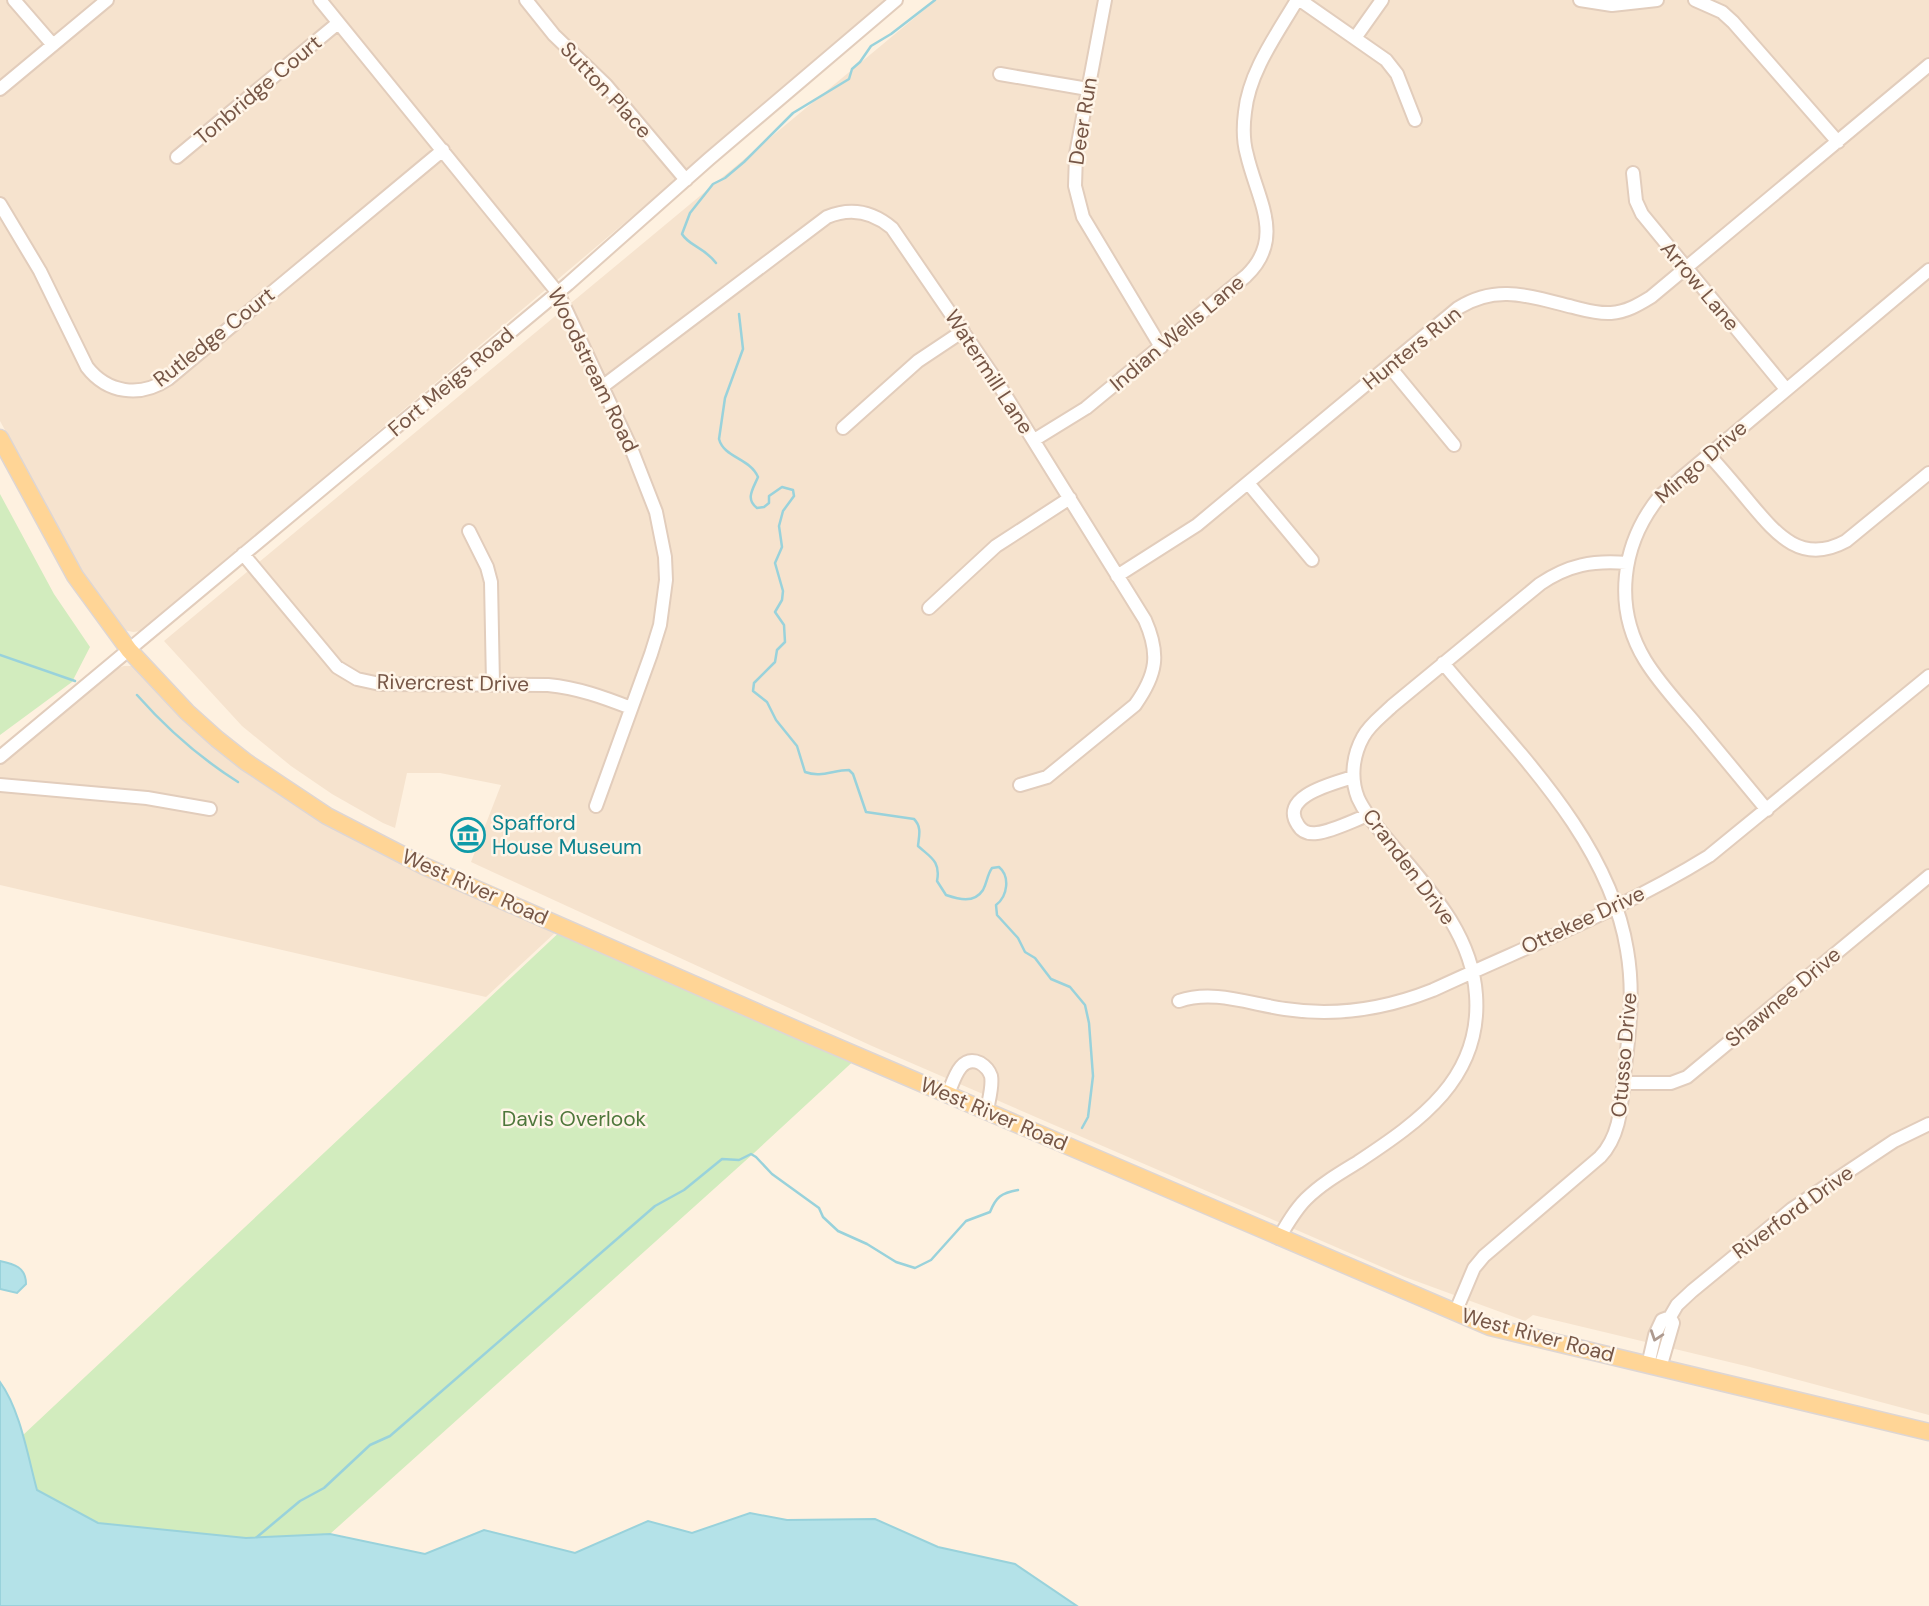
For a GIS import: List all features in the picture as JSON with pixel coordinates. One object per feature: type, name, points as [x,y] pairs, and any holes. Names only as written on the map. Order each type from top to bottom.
[{"type":"main road","name":"West River Road","points":[[0,438],[75,576],[129,650],[187,712],[217,739],[327,817],[424,866],[1490,1327],[1929,1432]]},
{"type":"street","points":[[14,0],[52,46]]},
{"type":"street","points":[[0,89],[107,0]]},
{"type":"street","name":"Woodstream Road","points":[[320,0],[558,293],[649,490],[662,534],[665,557],[666,580],[660,625],[596,806]]},
{"type":"street","name":"Sutton Place","points":[[526,0],[554,35],[606,85],[686,180]]},
{"type":"street","name":"Fort Meigs Road","points":[[0,757],[558,293],[896,0]]},
{"type":"street","name":"Deer Run","points":[[1105,0],[1075,170],[1078,202],[1083,217],[1112,269],[1161,347]]},
{"type":"street","points":[[1299,0],[1392,66],[1415,120]]},
{"type":"street","name":"Indian Wells Lane","points":[[1034,440],[1086,408],[1257,264],[1267,235],[1266,219],[1246,153],[1245,108],[1260,65],[1299,0]]},
{"type":"street","points":[[1356,38],[1382,0]]},
{"type":"street","points":[[1580,0],[1612,5],[1657,0]]},
{"type":"street","points":[[1695,0],[1721,12],[1733,22],[1838,142]]},
{"type":"street","name":"Tonbridge Court","points":[[177,157],[338,23]]},
{"type":"street","name":"Hunters Run","points":[[1117,576],[1196,525],[1458,308],[1478,297],[1508,293],[1590,311],[1613,313],[1637,306],[1929,65]]},
{"type":"street","points":[[1000,74],[1088,89]]},
{"type":"street","name":"Rutledge Court","points":[[0,204],[40,271],[87,367],[97,378],[110,386],[125,391],[140,391],[155,387],[168,379],[443,150]]},
{"type":"street","name":"Arrow Lane","points":[[1633,173],[1636,201],[1642,214],[1786,389]]},
{"type":"street","name":"Watermill Lane","points":[[602,387],[827,216],[842,212],[865,213],[892,228],[1034,440],[1145,620],[1153,640],[1155,664],[1148,685],[1135,705],[1047,777],[1020,785]]},
{"type":"street","name":"Mingo Drive","points":[[1767,810],[1646,662],[1635,642],[1625,606],[1627,563],[1633,540],[1650,508],[1660,496],[1929,270]]},
{"type":"street","points":[[843,428],[918,361],[963,331]]},
{"type":"street","points":[[1389,366],[1454,445]]},
{"type":"street","points":[[1709,454],[1773,531],[1793,545],[1808,549],[1831,547],[1846,541],[1929,473]]},
{"type":"street","points":[[1248,483],[1312,560]]},
{"type":"street","points":[[929,608],[996,546],[1070,498]]},
{"type":"street","points":[[469,531],[487,567],[491,582],[493,684]]},
{"type":"street","name":"Rivercrest Drive","points":[[243,554],[326,656],[350,676],[380,684],[570,687],[631,708]]},
{"type":"street","points":[[1368,815],[1315,834],[1301,829],[1296,823],[1294,811],[1301,799],[1314,791],[1353,777],[1356,752],[1372,724],[1515,602],[1553,575],[1581,564],[1605,561],[1627,563]]},
{"type":"street","name":"Otusso Drive","points":[[1443,663],[1580,832],[1596,858],[1616,905],[1628,951],[1631,981],[1629,1034],[1617,1130],[1606,1152],[1485,1255],[1474,1268],[1455,1313]]},
{"type":"street","name":"Ottekee Drive","points":[[1179,1001],[1192,996],[1206,996],[1286,1009],[1346,1012],[1405,1001],[1616,905],[1709,856],[1929,676]]},
{"type":"street","name":"Cranden Drive","points":[[1279,1238],[1289,1219],[1308,1196],[1420,1119],[1445,1093],[1464,1061],[1473,1034],[1477,998],[1466,948],[1448,916],[1368,815],[1359,800],[1353,777]]},
{"type":"street","points":[[0,785],[147,797],[210,809]]},
{"type":"street","name":"Shawnee Drive","points":[[1623,1083],[1671,1083],[1687,1077],[1929,876]]},
{"type":"street","points":[[948,1094],[957,1070],[963,1065],[977,1062],[984,1065],[991,1078],[987,1110]]},
{"type":"street","name":"Riverford Drive","points":[[1654,1366],[1673,1323],[1670,1317],[1692,1291],[1782,1217],[1894,1141],[1929,1124]]},
{"type":"shaded area","points":[[0,0],[888,0],[142,631],[133,632],[124,630],[82,572],[0,421]]},
{"type":"shaded area","points":[[936,0],[1929,0],[1929,1415],[1750,1367],[1533,1315],[1525,1321],[1405,1277],[872,1046],[471,862],[501,785],[440,773],[407,773],[395,828],[332,794],[291,766],[242,726],[164,641]]},
{"type":"shaded area","points":[[133,666],[205,739],[246,773],[297,807],[356,841],[428,877],[557,931],[486,997],[0,885],[0,763],[115,669]]},
{"type":"green space","points":[[0,494],[54,594],[90,647],[72,682],[0,735]]},
{"type":"green space","name":"Davis Overlook","points":[[565,927],[859,1056],[330,1534],[246,1538],[98,1523],[37,1490],[22,1436]]},
{"type":"water","points":[[0,1261],[14,1265],[24,1274],[26,1284],[17,1293],[0,1289]]},
{"type":"water","points":[[0,1382],[18,1419],[37,1490],[98,1523],[246,1538],[330,1534],[425,1554],[484,1530],[575,1553],[648,1521],[692,1533],[750,1513],[787,1520],[875,1519],[938,1547],[1015,1564],[1077,1606],[0,1606]]},
{"type":"waterway","points":[[716,263],[682,234],[690,213],[713,184],[744,162],[793,113],[849,79],[852,69],[871,46],[935,0]]},
{"type":"waterway","points":[[739,314],[743,349],[725,398],[719,439],[726,450],[749,466],[758,477],[752,490],[753,505],[757,508],[764,507],[769,503],[769,496],[782,487],[793,490],[794,496],[783,511],[779,526],[782,547],[775,563],[783,591],[782,600],[775,612],[784,625],[785,642],[777,650],[775,662],[754,683],[753,691],[767,702],[776,720],[797,746],[805,772],[822,774],[849,770],[853,774],[866,812],[914,819],[917,822],[918,846],[936,864],[937,881],[946,895],[971,899],[983,890],[992,868],[999,867],[1003,871],[1006,886],[1003,897],[996,905],[997,915],[1018,938],[1025,952],[1035,958],[1051,979],[1070,987],[1085,1005],[1093,1076],[1088,1117],[1082,1128]]},
{"type":"waterway","points":[[0,655],[75,681]]},
{"type":"waterway","points":[[137,695],[184,742],[238,782]]},
{"type":"waterway","points":[[257,1537],[300,1501],[324,1488],[370,1445],[390,1436],[655,1206],[684,1190],[722,1159],[739,1160],[751,1154],[772,1174],[819,1208],[823,1217],[838,1231],[867,1244],[896,1262],[915,1268],[931,1260],[966,1221],[990,1212],[1000,1196],[1018,1190]]},
{"type":"place","name":"Spafford House Museum","points":[[468,835]]}]
